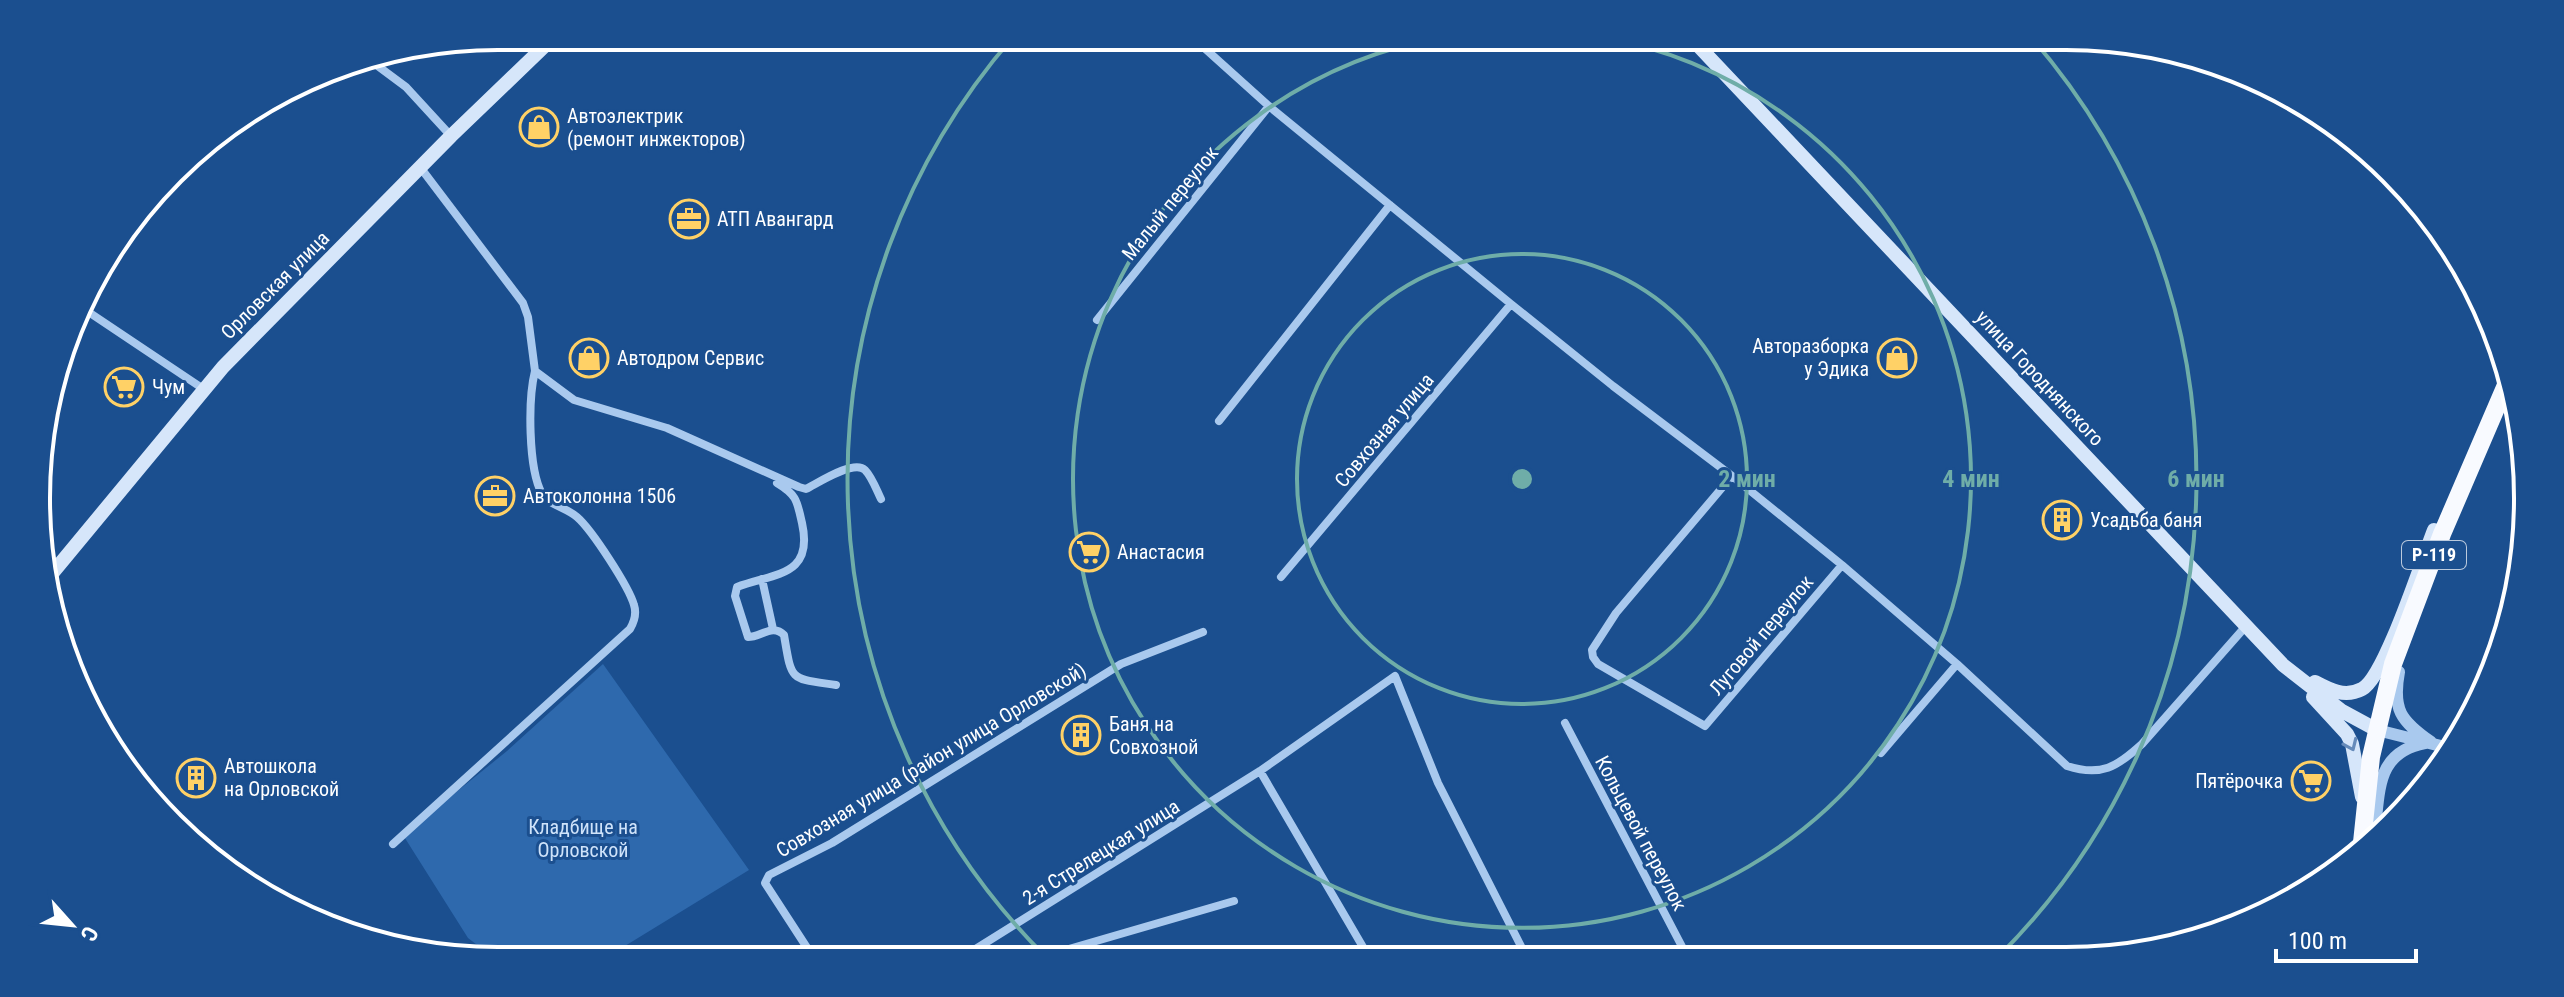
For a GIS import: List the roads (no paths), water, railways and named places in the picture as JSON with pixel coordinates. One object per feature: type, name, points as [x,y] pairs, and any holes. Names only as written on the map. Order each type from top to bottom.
[{"type":"highway","name":"Р-119","points":[[2362,835],[2377,730],[2393,664],[2442,534],[2502,394]]},
{"type":"main road","name":"Орловская улица","points":[[56,569],[223,367],[540,50]]},
{"type":"main road","name":"улица Городнянского","points":[[1702,50],[2283,665],[2342,711],[2377,730]]},
{"type":"main road","points":[[2283,665],[2345,694],[2361,690],[2377,675],[2446,505],[2501,393]]},
{"type":"main road","points":[[2283,665],[2338,724],[2352,744],[2364,817]]},
{"type":"street","points":[[1207,50],[1269,106],[1511,304],[1842,565],[1957,664],[2067,766],[2081,771],[2113,767],[2142,744],[2246,626]]},
{"type":"street","points":[[378,66],[406,87],[451,136]]},
{"type":"street","name":"Малый переулок","points":[[1097,320],[1269,106]]},
{"type":"street","points":[[393,844],[630,629],[634,622],[634,604],[594,535],[576,516],[548,501],[541,492],[535,468],[529,408],[535,371],[528,317],[523,303],[436,189],[426,167]]},
{"type":"street","points":[[406,181],[421,180],[436,189]]},
{"type":"street","points":[[1219,421],[1390,205]]},
{"type":"street","name":"Совхозная улица","points":[[1281,577],[1511,304]]},
{"type":"street","points":[[90,313],[205,390]]},
{"type":"street","points":[[535,371],[574,400],[667,428],[806,489]]},
{"type":"street","points":[[2431,742],[2404,721],[2399,711],[2399,672],[2426,593],[2504,406]]},
{"type":"street","points":[[797,502],[806,489],[858,466],[867,472],[881,499]]},
{"type":"street","points":[[772,476],[775,482],[792,493],[797,502],[804,533],[801,560],[784,573],[736,588],[734,595],[748,637],[773,629],[781,631],[790,671],[794,676],[800,680],[836,685]]},
{"type":"street","name":"Луговой переулок","points":[[1732,476],[1616,613],[1592,650],[1598,664],[1705,726],[1842,565]]},
{"type":"street","points":[[762,579],[773,629]]},
{"type":"street","name":"Совхозная улица (район улица Орловской)","points":[[807,947],[765,883],[769,875],[832,843],[1121,664],[1203,632]]},
{"type":"street","points":[[1881,753],[1957,664]]},
{"type":"street","name":"2-я Стрелецкая улица","points":[[979,947],[1260,771],[1395,676],[1438,783],[1521,947]]},
{"type":"street","name":"Кольцевой переулок","points":[[1565,723],[1682,947]]},
{"type":"street","points":[[2377,730],[2440,745]]},
{"type":"street","points":[[2376,822],[2382,779],[2393,757],[2402,749],[2431,742]]},
{"type":"street","points":[[1260,771],[1363,947]]},
{"type":"street","points":[[2358,839],[2364,817]]},
{"type":"street","points":[[1076,947],[1234,901]]},
{"type":"place","name":"Автоэлектрик (ремонт инжекторов)","points":[[539,127]]},
{"type":"place","name":"АТП Авангард","points":[[689,219]]},
{"type":"place","name":"Автодром Сервис","points":[[589,358]]},
{"type":"place","name":"Авторазборка у Эдика","points":[[1897,358]]},
{"type":"place","name":"Чум","points":[[124,387]]},
{"type":"place","name":"Автоколонна 1506","points":[[495,496]]},
{"type":"place","name":"Усадьба баня","points":[[2062,520]]},
{"type":"place","name":"Анастасия","points":[[1089,552]]},
{"type":"place","name":"Баня на Совхозной","points":[[1081,735]]},
{"type":"place","name":"Автошкола на Орловской","points":[[196,778]]},
{"type":"place","name":"Пятёрочка","points":[[2311,781]]},
{"type":"park label","name":"Кладбище на Орловской","points":[[583,838]]}]
